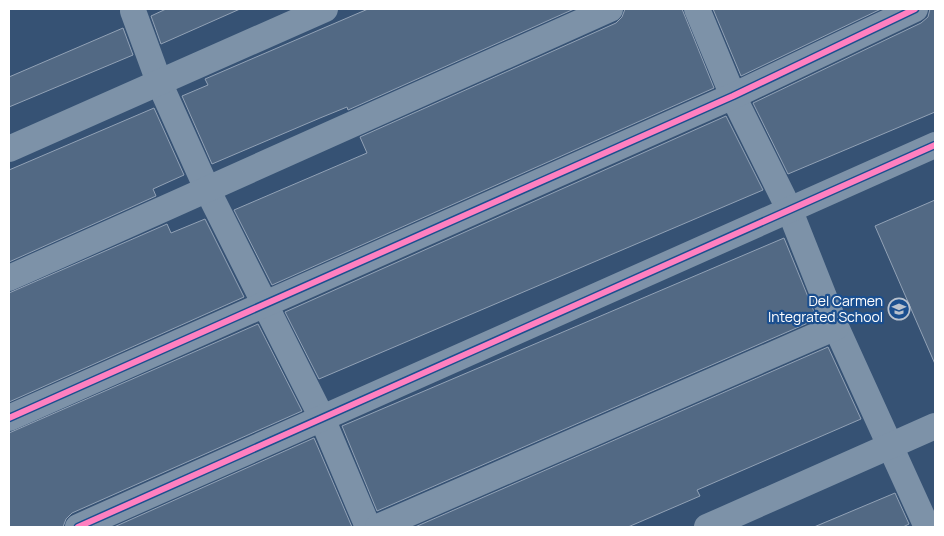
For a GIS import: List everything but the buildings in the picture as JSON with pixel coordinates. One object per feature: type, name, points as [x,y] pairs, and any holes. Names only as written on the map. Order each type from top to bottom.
[{"type":"street","points":[[9,149],[325,9]]},
{"type":"street","points":[[9,278],[610,9]]},
{"type":"street","points":[[697,9],[733,96],[790,211],[836,327],[927,527]]},
{"type":"street","points":[[9,418],[733,96],[915,9]]},
{"type":"street","points":[[133,11],[159,82],[207,189],[322,418],[368,527]]},
{"type":"street","points":[[78,527],[935,145]]},
{"type":"street","points":[[378,527],[836,327]]},
{"type":"street","points":[[706,527],[935,426]]},
{"type":"cycle path","points":[[9,418],[733,96],[915,9]]},
{"type":"cycle path","points":[[78,527],[935,145]]},
{"type":"place","name":"Del Carmen Integrated School","points":[[899,309]]}]
